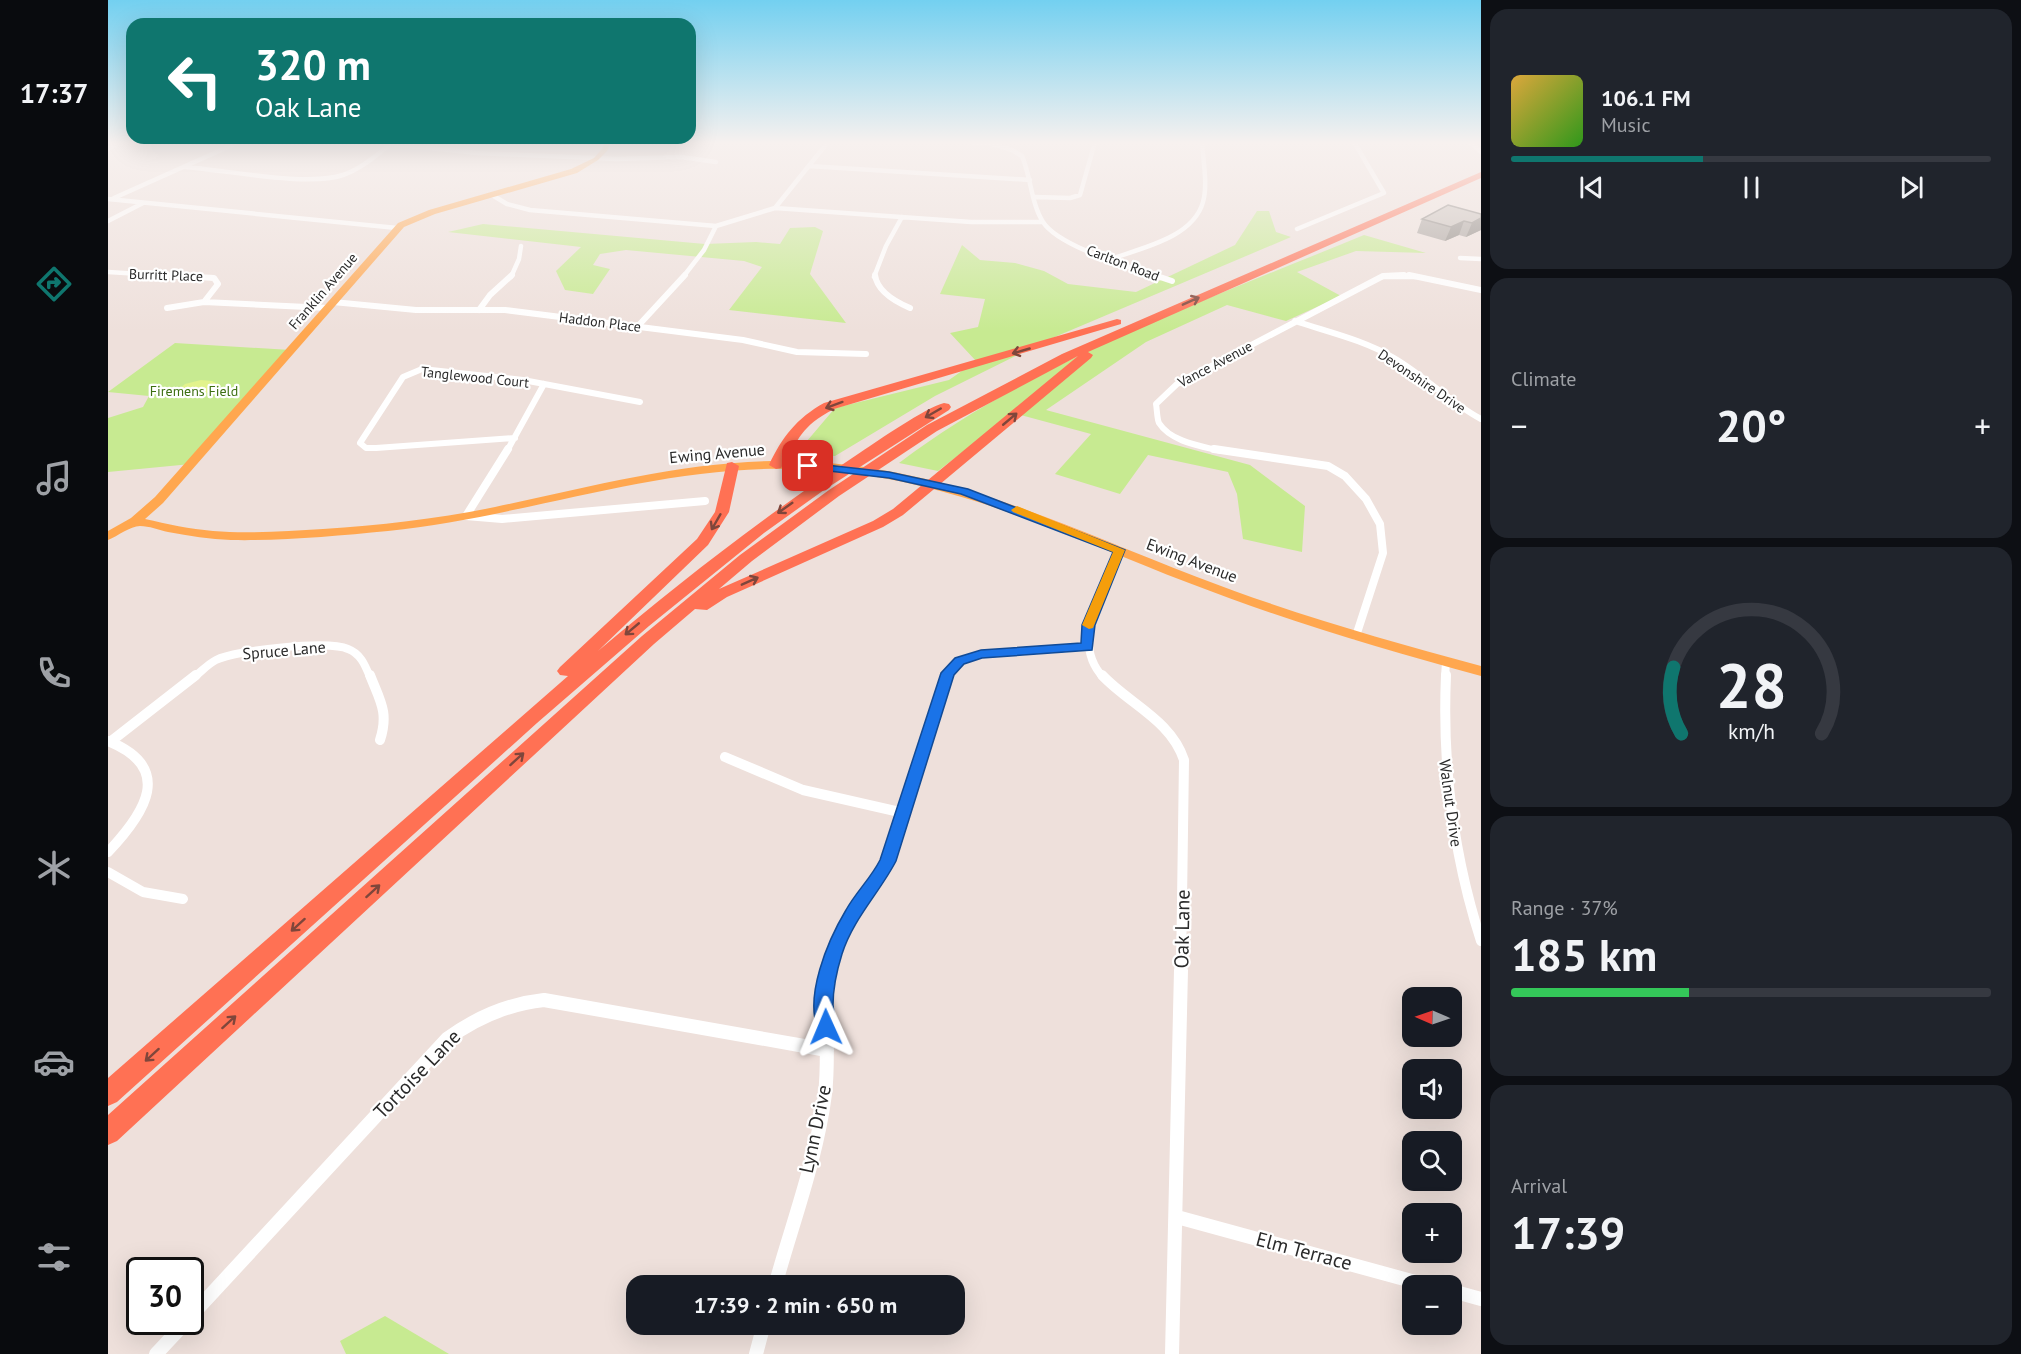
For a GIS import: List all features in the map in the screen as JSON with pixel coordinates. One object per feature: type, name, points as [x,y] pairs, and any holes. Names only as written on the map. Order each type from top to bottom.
[{"type":"highway","points":[[108,1132],[536,741],[699,596],[855,470],[977,389],[1117,322],[1391,205]]},
{"type":"highway","points":[[108,1094],[655,610],[751,533],[834,475],[876,464],[991,395],[1066,357],[1412,205]]},
{"type":"highway","points":[[776,465],[796,427],[829,406],[1117,322]]},
{"type":"highway","points":[[536,741],[705,603],[878,524],[908,506],[1076,363],[1137,325]]},
{"type":"highway","points":[[318,908],[703,542],[722,512],[732,466]]},
{"type":"main road","name":"Franklin Avenue","points":[[108,536],[135,521],[159,500],[397,228],[432,212],[456,205]]},
{"type":"main road","name":"Ewing Avenue","points":[[135,521],[193,533],[255,536],[372,529],[466,516],[647,477],[732,466],[776,465],[856,470],[933,484],[997,502],[1198,582],[1356,636],[1481,671]]},
{"type":"street","points":[[108,221],[137,205]]},
{"type":"street","points":[[174,205],[397,228]]},
{"type":"street","points":[[512,205],[530,210],[716,226],[775,208],[971,222],[1043,222],[1038,205]]},
{"type":"street","points":[[1111,259],[1169,236],[1189,224],[1199,213],[1202,205]]},
{"type":"street","points":[[1297,229],[1355,205]]},
{"type":"street","points":[[902,217],[886,246],[874,277],[878,284],[898,303],[910,308]]},
{"type":"street","name":"Carlton Road","points":[[1043,222],[1065,241],[1172,281]]},
{"type":"street","points":[[638,326],[695,261],[714,236],[716,226]]},
{"type":"street","points":[[479,310],[512,277],[522,246]]},
{"type":"street","points":[[1460,258],[1481,259]]},
{"type":"street","name":"Burritt Place","points":[[108,273],[210,277],[218,280],[217,286],[204,302]]},
{"type":"street","name":"Vance Avenue","points":[[1356,636],[1383,554],[1384,542],[1379,516],[1351,480],[1338,470],[1318,463],[1205,449],[1172,434],[1155,415],[1156,404],[1177,384],[1295,321],[1388,275],[1408,275],[1481,290]]},
{"type":"street","name":"Haddon Place","points":[[167,308],[204,302],[416,310],[505,310],[743,340],[797,352],[856,356],[866,354]]},
{"type":"street","name":"Devonshire Drive","points":[[1295,321],[1383,352],[1464,410],[1481,419]]},
{"type":"street","name":"Tanglewood Court","points":[[515,438],[376,448],[366,448],[360,443],[403,377],[416,370],[467,373],[544,384],[640,402]]},
{"type":"street","points":[[466,516],[515,438],[544,384]]},
{"type":"street","name":"Ewing Avenue","points":[[466,516],[502,519],[705,501]]},
{"type":"street","points":[[1087,647],[1089,625],[1119,550]]},
{"type":"street","name":"Spruce Lane","points":[[109,741],[216,660],[243,652],[325,645],[347,648],[356,653],[364,662],[385,713],[385,724],[380,740]]},
{"type":"street","name":"Lynn Drive","points":[[778,1275],[820,1124],[826,1086],[827,1050],[824,1004],[827,975],[834,952],[853,913],[878,880],[888,861],[945,680],[953,666],[969,657],[981,654],[1087,647]]},
{"type":"street","name":"Oak Lane","points":[[1087,647],[1095,666],[1104,678],[1168,731],[1179,747],[1185,765],[1177,1217],[1172,1354]]},
{"type":"street","name":"Walnut Drive","points":[[1446,662],[1444,736],[1450,812],[1460,864],[1481,941]]},
{"type":"street","points":[[108,852],[137,816],[147,785],[144,766],[137,757],[109,741]]},
{"type":"street","points":[[725,757],[803,790],[904,813]]},
{"type":"street","points":[[108,872],[138,891],[156,898],[183,899]]},
{"type":"street","name":"Tortoise Lane","points":[[204,1302],[447,1039],[483,1014],[524,1002],[544,1000],[827,1050]]},
{"type":"street","name":"Elm Terrace","points":[[1177,1217],[1402,1278]]},
{"type":"street","points":[[1462,1294],[1481,1299]]},
{"type":"street","points":[[156,1354],[174,1335]]},
{"type":"street","points":[[756,1354],[761,1335]]},
{"type":"green space","points":[[1257,211],[1269,211],[1276,232],[1291,237],[1050,339],[935,396],[835,456],[796,454],[835,408],[949,380],[976,361],[950,333],[978,327],[985,299],[940,294],[962,245],[980,260],[1015,263],[1044,271],[1068,284],[1136,292],[1235,245]]},
{"type":"green space","points":[[483,224],[705,244],[756,242],[780,244],[790,228],[815,227],[823,231],[810,274],[846,323],[729,310],[762,267],[744,261],[626,250],[600,254],[593,265],[610,269],[593,294],[565,290],[556,271],[581,247],[448,232]]},
{"type":"green space","points":[[1364,235],[1426,253],[1356,251],[1297,272],[1341,296],[1286,321],[1227,305],[1146,342],[1046,410],[1250,465],[1305,506],[1302,552],[1243,539],[1237,494],[1228,472],[1148,455],[1120,494],[1055,474],[1091,434],[1013,413],[938,471],[899,463],[952,426],[1064,363],[1184,309]]},
{"type":"green space","name":"Firemens Field","points":[[175,343],[291,350],[191,464],[108,472],[108,418],[143,407],[149,396],[108,392]]},
{"type":"green space","points":[[201,380],[212,381],[220,385],[194,396],[177,391],[185,384]]},
{"type":"green space","points":[[385,1316],[449,1354],[346,1354],[340,1341]]},
{"type":"building","points":[[1448,205],[1481,214],[1481,218],[1472,223],[1464,221],[1451,227],[1422,219]]},
{"type":"slow traffic","points":[[1017,510],[1119,550],[1089,625]]},
{"type":"route","points":[[808,466],[889,475],[964,492],[1015,509],[1119,550],[1089,625],[1086,637],[1087,647],[981,654],[960,661],[948,673],[888,861],[878,880],[841,933],[834,952],[827,975],[824,1004],[826,1027]]}]
